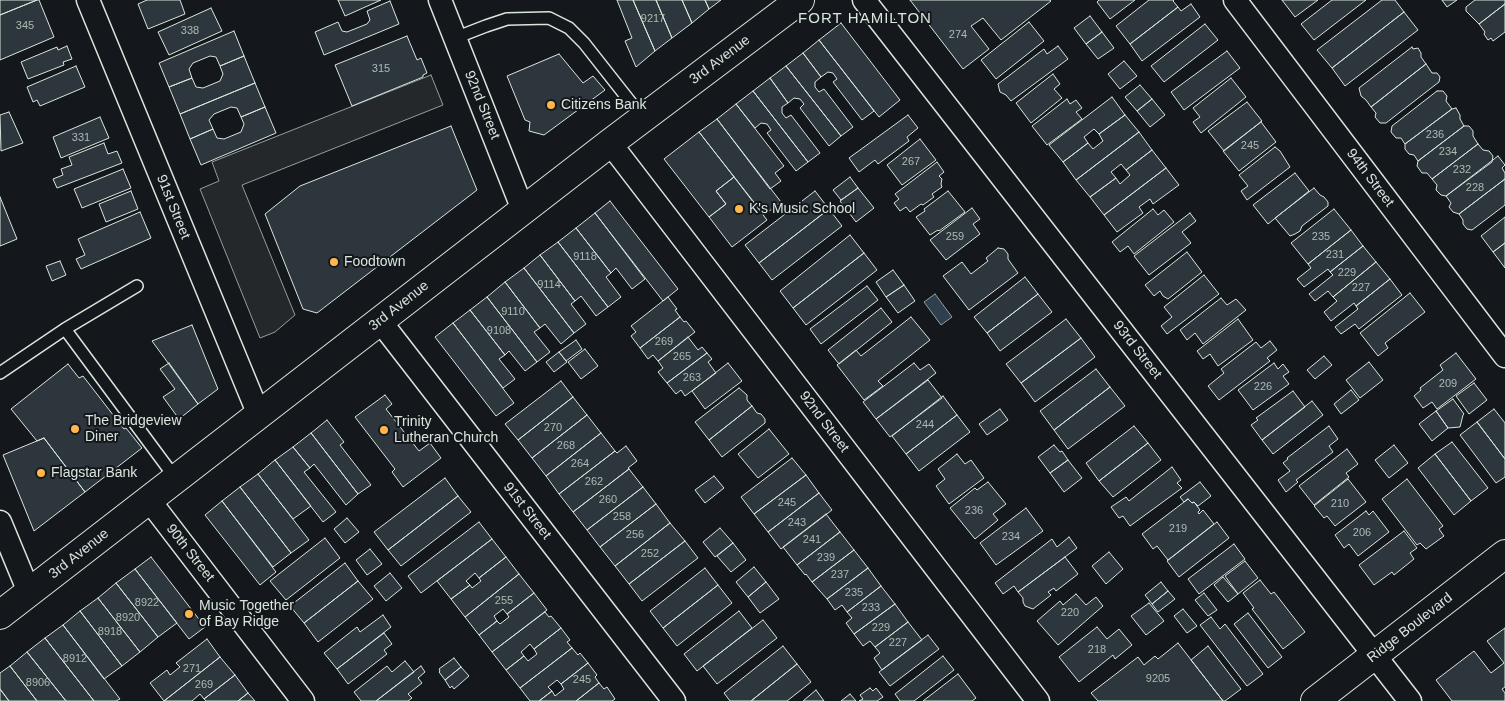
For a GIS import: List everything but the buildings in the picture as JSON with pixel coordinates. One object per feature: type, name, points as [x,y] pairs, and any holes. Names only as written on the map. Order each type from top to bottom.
[{"type":"street","name":"91st Street","points":[[88,0],[259,415]]},
{"type":"street","name":"92nd Street","points":[[440,0],[523,210]]},
{"type":"street","name":"3rd Avenue","points":[[0,615],[610,143],[800,0]]},
{"type":"street","name":"93rd Street","points":[[864,0],[1410,701]]},
{"type":"street","name":"94th Street","points":[[1235,0],[1505,356]]},
{"type":"street","name":"92nd Street","points":[[610,143],[1038,701]]},
{"type":"street","name":"91st Street","points":[[380,321],[674,701]]},
{"type":"street","name":"90th Street","points":[[149,500],[303,701]]},
{"type":"street","points":[[0,522],[29,592]]},
{"type":"street","name":"Ridge Boulevard","points":[[1315,701],[1505,554]]},
{"type":"lane","points":[[455,38],[507,19],[549,18],[569,28],[584,43],[643,118]]},
{"type":"lane","points":[[0,373],[65,329],[137,286]]},
{"type":"lane","points":[[65,329],[176,479]]},
{"type":"shaded area","points":[[431,75],[443,105],[242,185],[295,315],[275,332],[260,338],[200,189],[219,181],[212,162]]},
{"type":"water","points":[[935,294],[952,317],[941,325],[924,302]]},
{"type":"place","name":"Citizens Bank","points":[[551,105]]},
{"type":"place","name":"K's Music School","points":[[739,209]]},
{"type":"place","name":"Foodtown","points":[[334,262]]},
{"type":"place","name":"The Bridgeview Diner","points":[[75,429]]},
{"type":"place","name":"Trinity Lutheran Church","points":[[384,430]]},
{"type":"place","name":"Flagstar Bank","points":[[41,473]]},
{"type":"place","name":"Music Together of Bay Ridge","points":[[189,614]]},
{"type":"district","name":"FORT HAMILTON","points":[[865,19]]}]
